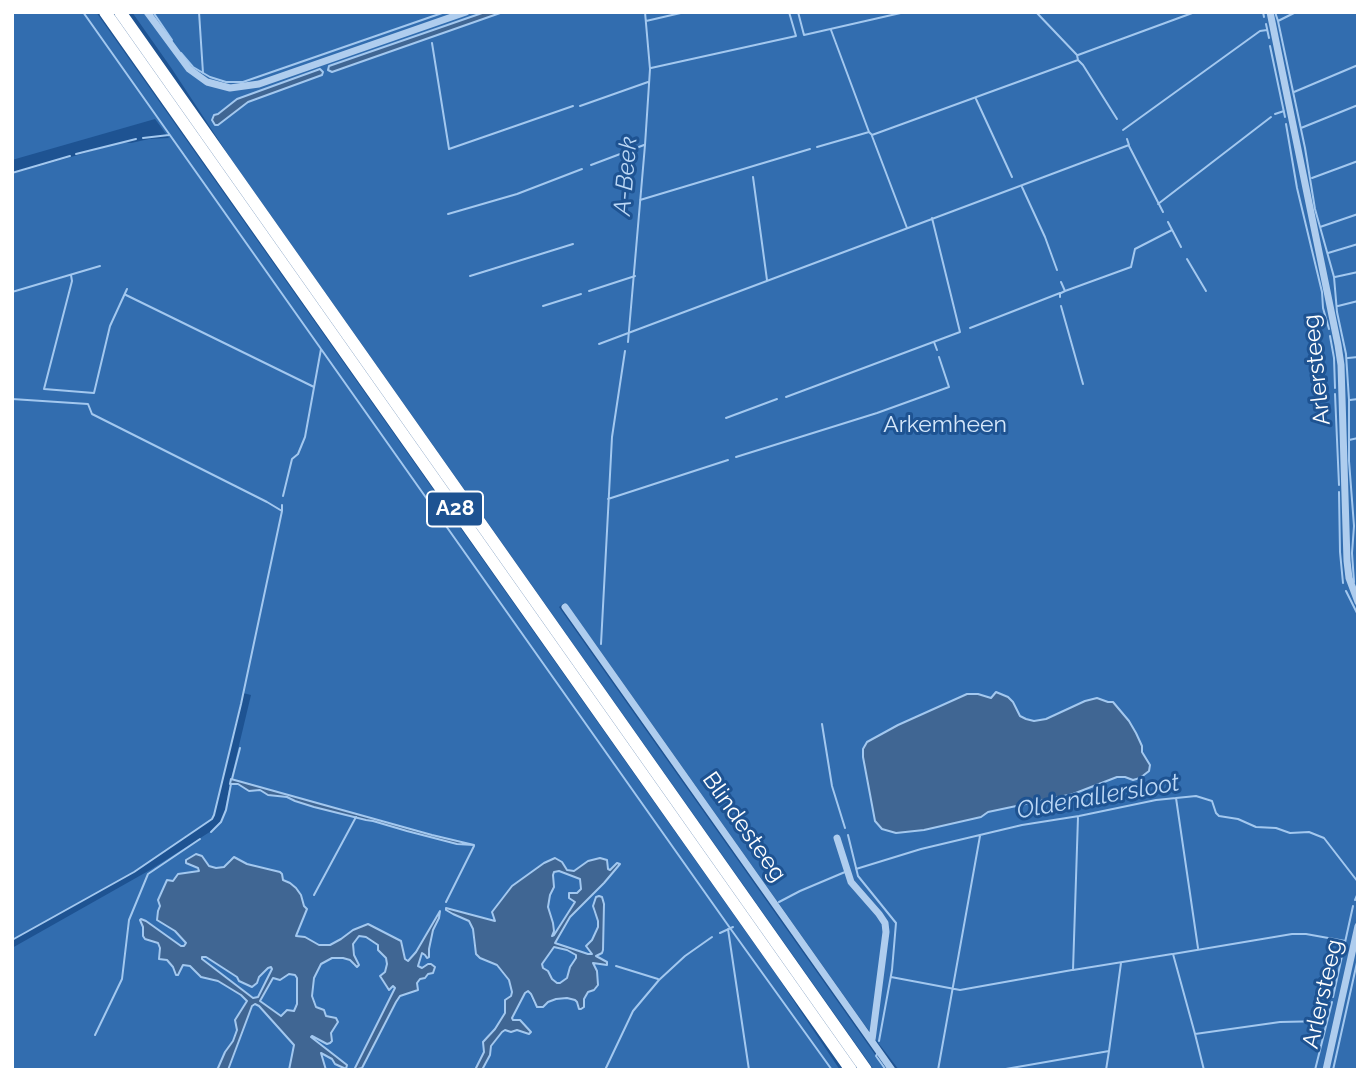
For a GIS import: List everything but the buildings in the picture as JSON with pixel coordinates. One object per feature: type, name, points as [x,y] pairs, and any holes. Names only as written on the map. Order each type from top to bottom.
[{"type":"highway","name":"A28","points":[[105,12],[851,1070]]},
{"type":"highway","name":"A28","points":[[120,12],[866,1070]]},
{"type":"street","points":[[147,12],[188,69],[207,82],[230,88],[259,84],[466,12]]},
{"type":"street","name":"Arlersteeg","points":[[1270,12],[1341,365],[1347,561],[1349,578],[1358,602]]},
{"type":"street","name":"Blindesteeg","points":[[565,607],[892,1070]]},
{"type":"street","points":[[837,838],[851,882],[885,923],[872,1041]]},
{"type":"street","name":"Arlersteeg","points":[[1326,1070],[1358,926]]},
{"type":"green space","points":[[12,12],[96,12],[777,976],[840,1070],[482,1070],[491,1047],[502,1032],[531,1032],[520,1021],[512,1018],[525,993],[528,991],[534,1004],[543,1007],[556,999],[568,998],[584,1007],[588,992],[594,990],[597,971],[593,962],[607,964],[596,956],[600,954],[604,904],[593,910],[598,927],[586,946],[591,955],[555,943],[570,917],[619,864],[610,870],[588,861],[574,871],[567,870],[562,862],[544,863],[512,886],[492,912],[496,921],[446,909],[469,920],[473,929],[474,945],[480,958],[496,965],[509,980],[512,992],[505,1004],[505,1012],[489,1034],[475,1070],[360,1070],[400,996],[413,991],[420,979],[430,973],[418,966],[422,953],[427,958],[430,954],[433,930],[439,913],[408,961],[405,959],[401,941],[353,930],[330,945],[319,945],[305,937],[296,936],[307,909],[296,888],[283,880],[280,872],[247,864],[238,858],[230,859],[224,867],[216,868],[209,866],[202,856],[196,854],[186,860],[200,871],[194,873],[161,906],[157,920],[175,931],[185,945],[183,947],[143,927],[143,936],[158,943],[160,953],[178,974],[183,965],[190,966],[201,977],[218,981],[248,1001],[235,1020],[237,1030],[218,1068],[12,1070],[12,948],[150,870],[216,828],[224,814],[230,784],[238,784],[249,791],[260,790],[268,795],[287,797],[407,831],[462,843],[231,779],[251,695],[243,693],[212,819],[134,872],[12,940],[12,174],[123,142],[169,138],[155,119],[12,160]]},
{"type":"green space","name":"Arkemheen","points":[[132,12],[146,12],[191,70],[149,12],[1358,12],[1358,1070],[899,1070],[564,603],[559,607],[886,1070],[874,1070],[229,156]]},
{"type":"green space","points":[[559,871],[580,879],[581,889],[551,936],[548,907],[554,887],[553,875]]},
{"type":"green space","points":[[359,936],[378,945],[387,964],[380,977],[387,988],[395,988],[354,1070],[326,1070],[320,1053],[347,1065],[311,1038],[312,1036],[327,1044],[336,1018],[326,1016],[316,1007],[312,996],[314,978],[321,964],[332,958],[343,957],[350,960],[354,966],[356,960],[353,944]]},
{"type":"green space","points":[[554,946],[576,955],[567,978],[560,983],[552,979],[542,964]]},
{"type":"green space","points":[[202,957],[252,987],[268,968],[272,969],[258,997],[253,998]]},
{"type":"green space","points":[[289,974],[297,978],[297,1004],[294,1011],[285,1010],[281,1016],[260,1001],[273,978],[280,980]]},
{"type":"green space","points":[[253,1004],[259,1006],[294,1045],[289,1070],[229,1070]]},
{"type":"shaded area","points":[[485,12],[503,12],[332,72],[328,70],[329,66]]},
{"type":"shaded area","points":[[320,69],[322,75],[248,102],[218,125],[212,120],[214,115],[237,99]]},
{"type":"shaded area","points":[[996,692],[1013,702],[1020,716],[1034,721],[1046,719],[1097,698],[1113,702],[1136,733],[1142,752],[1150,765],[1149,771],[1133,780],[1117,777],[1073,794],[988,812],[981,817],[924,830],[896,833],[882,829],[875,821],[863,757],[867,742],[967,694],[991,698]]},
{"type":"shaded area","points":[[231,779],[474,845],[457,844],[314,807],[287,797],[268,795],[260,790],[249,791],[238,784],[230,784]]},
{"type":"shaded area","points":[[196,854],[202,856],[209,866],[216,868],[224,867],[234,857],[247,864],[280,872],[283,880],[296,888],[307,909],[296,936],[305,937],[319,945],[330,945],[368,924],[401,941],[405,959],[408,961],[440,911],[433,930],[429,957],[422,953],[418,966],[422,968],[431,964],[435,967],[433,973],[420,979],[417,983],[418,990],[400,996],[362,1068],[354,1070],[395,988],[393,986],[389,990],[380,976],[385,972],[387,964],[386,958],[378,950],[378,945],[359,936],[353,944],[359,965],[357,967],[350,960],[343,958],[332,958],[321,964],[314,978],[312,996],[316,1007],[324,1010],[326,1016],[336,1018],[338,1022],[331,1033],[330,1043],[311,1037],[347,1065],[346,1069],[321,1053],[326,1070],[289,1070],[294,1045],[255,1004],[228,1070],[216,1070],[233,1041],[237,1030],[235,1020],[247,1001],[218,981],[201,977],[190,966],[183,965],[176,975],[167,960],[159,959],[158,943],[143,936],[140,920],[146,921],[184,946],[186,943],[175,931],[157,920],[160,906],[158,900],[167,880],[173,881],[178,874],[199,871],[186,863],[186,860]],"holes":[[[202,957],[252,987],[268,968],[272,969],[258,997],[253,998]],[[289,974],[297,978],[297,1004],[294,1011],[287,1010],[281,1016],[260,1001],[273,978],[280,980]]]},
{"type":"shaded area","points":[[555,858],[562,862],[567,870],[574,871],[588,861],[600,858],[607,860],[610,870],[617,863],[620,864],[570,917],[555,943],[592,954],[586,946],[598,927],[593,906],[596,897],[602,897],[603,950],[596,956],[607,962],[607,965],[593,963],[597,971],[598,985],[588,992],[581,1009],[575,1000],[567,998],[556,999],[543,1007],[537,1007],[531,994],[528,991],[525,993],[512,1018],[520,1020],[531,1032],[502,1032],[491,1046],[490,1055],[482,1070],[475,1070],[484,1052],[483,1042],[505,1013],[505,1000],[512,992],[509,980],[497,965],[476,954],[473,929],[469,921],[446,908],[495,921],[492,912],[512,886]],"holes":[[[559,871],[580,879],[581,889],[577,893],[569,893],[569,898],[575,902],[552,936],[553,923],[548,907],[554,887],[553,875]],[[554,947],[576,955],[567,978],[560,983],[552,979],[542,964]]]},
{"type":"waterway","points":[[83,12],[832,1070]]},
{"type":"waterway","points":[[153,12],[172,40]]},
{"type":"waterway","points":[[199,12],[203,73]]},
{"type":"waterway","points":[[181,53],[193,67],[210,77],[226,82],[243,82],[445,12]]},
{"type":"waterway","name":"A-Beek","points":[[628,342],[650,69],[645,12]]},
{"type":"waterway","points":[[646,21],[685,12]]},
{"type":"waterway","points":[[651,68],[796,36],[789,12]]},
{"type":"waterway","points":[[798,12],[804,35],[905,12]]},
{"type":"waterway","points":[[817,147],[869,132],[872,135],[1078,60],[1077,55],[1036,12]]},
{"type":"waterway","points":[[1078,55],[1195,12]]},
{"type":"waterway","points":[[1263,12],[1264,17]]},
{"type":"waterway","points":[[1275,12],[1278,21],[1296,12]]},
{"type":"waterway","points":[[1278,21],[1315,209],[1334,277],[1337,312],[1346,354],[1354,582]]},
{"type":"waterway","points":[[1266,24],[1269,38]]},
{"type":"waterway","points":[[831,30],[869,132]]},
{"type":"waterway","points":[[1123,130],[1260,31],[1267,30]]},
{"type":"waterway","points":[[432,43],[449,149],[573,106]]},
{"type":"waterway","points":[[1270,46],[1285,117]]},
{"type":"waterway","points":[[1078,60],[1117,119]]},
{"type":"waterway","points":[[1294,92],[1358,65]]},
{"type":"waterway","points":[[580,106],[648,82]]},
{"type":"waterway","points":[[976,99],[1012,177]]},
{"type":"waterway","points":[[1301,128],[1358,105]]},
{"type":"waterway","points":[[1275,114],[1284,111]]},
{"type":"waterway","points":[[1158,204],[1271,117]]},
{"type":"waterway","points":[[1286,124],[1297,188],[1329,329]]},
{"type":"waterway","points":[[143,138],[169,135]]},
{"type":"waterway","points":[[872,136],[907,228]]},
{"type":"waterway","points":[[76,154],[136,139]]},
{"type":"waterway","points":[[599,344],[1129,145],[1127,139]]},
{"type":"waterway","points":[[591,165],[644,145]]},
{"type":"waterway","points":[[1129,146],[1163,212]]},
{"type":"waterway","points":[[640,200],[810,149]]},
{"type":"waterway","points":[[12,173],[70,156]]},
{"type":"waterway","points":[[1312,178],[1358,161]]},
{"type":"waterway","points":[[448,214],[517,194],[582,169]]},
{"type":"waterway","points":[[753,177],[767,280]]},
{"type":"waterway","points":[[1022,187],[1057,270]]},
{"type":"waterway","points":[[1320,227],[1358,214]]},
{"type":"waterway","points":[[786,397],[960,332],[932,218]]},
{"type":"waterway","points":[[1168,222],[1181,247]]},
{"type":"waterway","points":[[1065,291],[1131,267],[1135,249],[1172,230]]},
{"type":"waterway","points":[[470,276],[573,244]]},
{"type":"waterway","points":[[1328,253],[1358,244]]},
{"type":"waterway","points":[[1187,259],[1206,291]]},
{"type":"waterway","points":[[12,292],[100,266]]},
{"type":"waterway","points":[[1335,277],[1358,272]]},
{"type":"waterway","points":[[71,275],[72,281],[44,389],[94,393],[110,326],[127,289]]},
{"type":"waterway","points":[[589,291],[635,276]]},
{"type":"waterway","points":[[1061,282],[1065,291],[1061,293]]},
{"type":"waterway","points":[[970,328],[1060,293],[1060,297]]},
{"type":"waterway","points":[[543,306],[581,294]]},
{"type":"waterway","points":[[126,295],[314,387]]},
{"type":"waterway","points":[[1338,306],[1358,301]]},
{"type":"waterway","points":[[1061,306],[1083,384]]},
{"type":"waterway","points":[[1330,336],[1335,388]]},
{"type":"waterway","points":[[934,342],[937,350]]},
{"type":"waterway","points":[[283,496],[292,459],[298,454],[305,437],[321,349]]},
{"type":"waterway","name":"A-Beek","points":[[601,644],[612,437],[625,351]]},
{"type":"waterway","points":[[736,457],[877,413],[949,387],[939,357]]},
{"type":"waterway","points":[[1348,358],[1358,357]]},
{"type":"waterway","points":[[1335,394],[1339,485]]},
{"type":"waterway","points":[[12,399],[88,404],[92,414],[282,511],[282,505]]},
{"type":"waterway","points":[[726,418],[777,399]]},
{"type":"waterway","points":[[1350,400],[1358,399]]},
{"type":"waterway","points":[[1349,440],[1358,438]]},
{"type":"waterway","points":[[608,499],[728,460]]},
{"type":"waterway","points":[[1339,492],[1343,583]]},
{"type":"waterway","points":[[12,940],[134,872],[212,819],[241,704],[282,511]]},
{"type":"waterway","points":[[1346,591],[1358,615]]},
{"type":"waterway","points":[[822,724],[832,786],[845,828]]},
{"type":"waterway","points":[[232,779],[240,748]]},
{"type":"waterway","points":[[211,832],[221,822],[231,784]]},
{"type":"waterway","name":"Oldenallersloot","points":[[856,869],[921,849],[1022,825],[1156,800],[1196,796],[1212,801],[1219,816],[1238,819],[1256,827],[1276,828],[1290,833],[1309,832],[1324,838],[1358,882]]},
{"type":"waterway","points":[[1176,798],[1198,948]]},
{"type":"waterway","points":[[314,895],[356,817]]},
{"type":"waterway","points":[[1078,817],[1073,970],[1172,954]]},
{"type":"waterway","points":[[848,835],[858,876],[896,923],[892,970],[879,1041]]},
{"type":"waterway","points":[[938,1070],[980,836]]},
{"type":"waterway","points":[[95,1035],[122,979],[129,920],[148,874],[200,839]]},
{"type":"waterway","points":[[446,902],[474,846]]},
{"type":"waterway","name":"Oldenallersloot","points":[[779,902],[845,872]]},
{"type":"waterway","points":[[1355,900],[1358,893]]},
{"type":"waterway","points":[[1333,997],[1353,906]]},
{"type":"waterway","name":"Oldenallersloot","points":[[720,933],[733,927]]},
{"type":"waterway","points":[[728,929],[749,1070]]},
{"type":"waterway","points":[[1195,1034],[1173,954],[1292,934],[1345,941]]},
{"type":"waterway","name":"Oldenallersloot","points":[[605,1070],[633,1011],[659,980],[685,956],[712,937]]},
{"type":"waterway","points":[[1333,1070],[1358,958]]},
{"type":"waterway","points":[[1109,1051],[1121,963]]},
{"type":"waterway","points":[[616,966],[658,979]]},
{"type":"waterway","points":[[891,977],[960,990],[1072,970]]},
{"type":"waterway","points":[[1315,1070],[1332,1002]]},
{"type":"waterway","points":[[1204,1070],[1195,1034],[1280,1022],[1326,1021]]},
{"type":"waterway","points":[[1000,1070],[1109,1051],[1106,1070]]},
{"type":"waterway","points":[[877,1054],[886,1070]]}]
